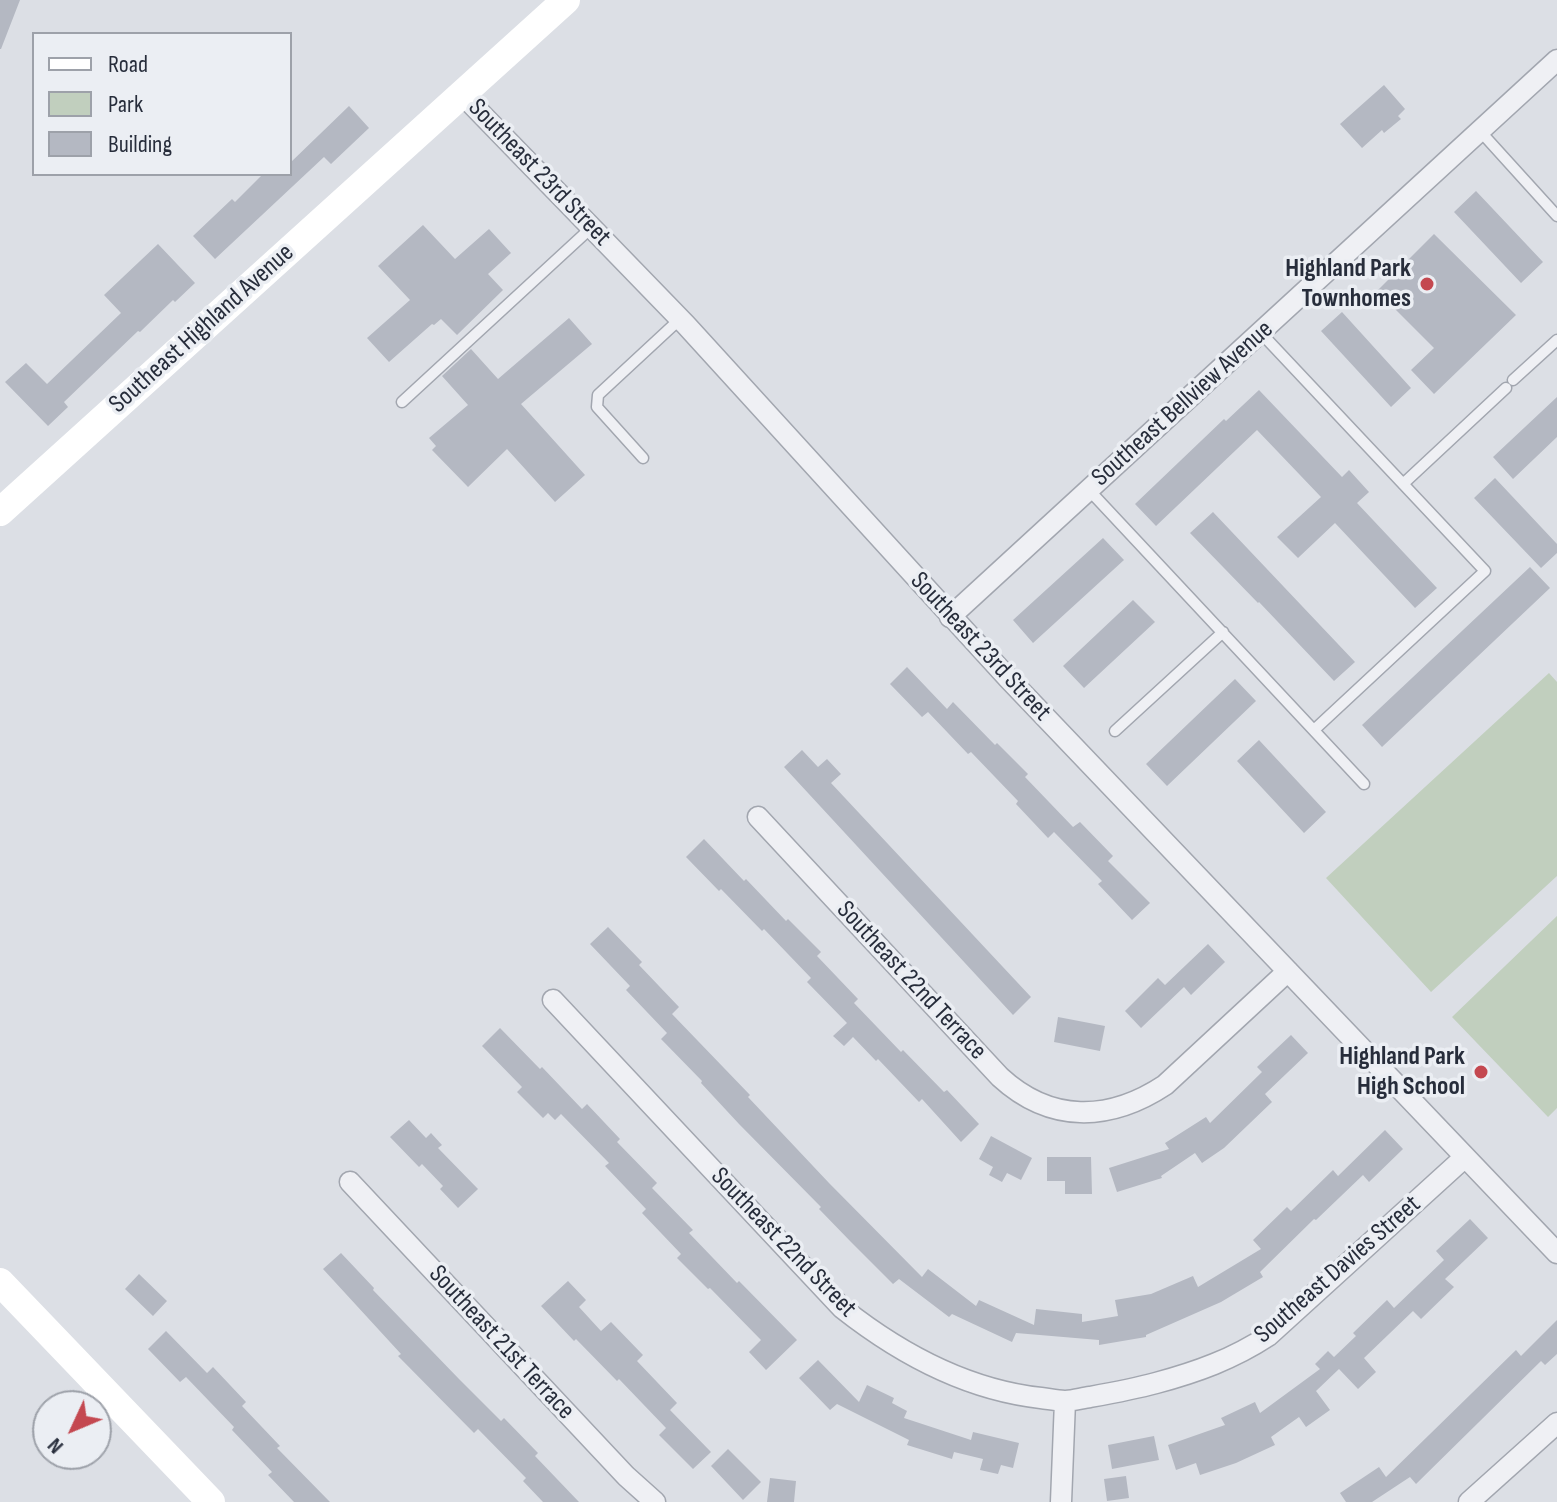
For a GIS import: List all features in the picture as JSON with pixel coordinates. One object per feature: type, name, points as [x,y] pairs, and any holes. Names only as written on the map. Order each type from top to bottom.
[{"type":"street","points":[[462,94],[566,0]]},
{"type":"street","name":"Southeast Bellview Avenue","points":[[950,617],[1557,60]]},
{"type":"street","name":"Southeast 23rd Street","points":[[404,146],[462,94],[680,319],[950,617],[1557,1253]]},
{"type":"street","name":"Southeast Highland Avenue","points":[[0,512],[404,146]]},
{"type":"street","name":"Southeast 22nd Terrace","points":[[758,817],[1012,1088],[1060,1112],[1105,1110],[1131,1103],[1165,1085],[1288,971]]},
{"type":"street","name":"Southeast 22nd Street","points":[[553,1000],[831,1297],[865,1326],[897,1347],[987,1387],[1026,1397],[1065,1401]]},
{"type":"street","name":"Southeast Davies Street","points":[[1065,1401],[1129,1390],[1192,1373],[1250,1347],[1268,1336],[1465,1157]]},
{"type":"street","name":"Southeast 21st Terrace","points":[[350,1182],[626,1476],[655,1502]]},
{"type":"street","points":[[0,1282],[211,1502]]},
{"type":"street","points":[[1061,1502],[1065,1401]]},
{"type":"street","points":[[1469,1502],[1557,1423]]},
{"type":"lane","points":[[1480,131],[1557,216]]},
{"type":"lane","points":[[402,402],[592,227]]},
{"type":"lane","points":[[643,458],[597,407],[598,395],[680,319]]},
{"type":"lane","points":[[1261,333],[1485,571],[1314,730]]},
{"type":"lane","points":[[1403,484],[1557,340]]},
{"type":"lane","points":[[1089,490],[1364,784]]},
{"type":"lane","points":[[1115,731],[1223,632]]},
{"type":"green space","points":[[1549,673],[1557,682],[1557,876],[1431,992],[1326,878]]},
{"type":"green space","points":[[1557,916],[1557,1108],[1548,1117],[1452,1017]]},
{"type":"building","points":[[0,0],[20,0],[1,49],[0,49]]},
{"type":"building","points":[[1384,85],[1405,109],[1398,116],[1401,119],[1384,133],[1382,130],[1362,148],[1340,124]]},
{"type":"building","points":[[349,106],[369,128],[331,164],[324,157],[215,259],[193,236],[261,176],[292,176],[292,161]]},
{"type":"building","points":[[1476,191],[1543,262],[1521,283],[1454,212]]},
{"type":"building","points":[[423,225],[455,259],[489,229],[511,253],[488,274],[503,290],[457,335],[441,319],[389,362],[367,338],[410,300],[378,266]]},
{"type":"building","points":[[1434,234],[1516,315],[1434,394],[1411,370],[1434,348],[1377,291]]},
{"type":"building","points":[[158,244],[195,283],[138,331],[64,402],[68,407],[48,426],[5,382],[26,363],[47,384],[121,313],[104,295]]},
{"type":"building","points":[[1342,312],[1411,388],[1391,407],[1321,331]]},
{"type":"building","points":[[569,318],[592,344],[521,404],[585,475],[555,502],[507,449],[468,487],[432,450],[436,446],[429,438],[468,405],[442,376],[471,349],[498,379]]},
{"type":"building","points":[[1259,390],[1342,477],[1349,470],[1369,492],[1357,503],[1437,588],[1415,608],[1335,523],[1298,558],[1277,537],[1321,497],[1257,430],[1156,526],[1135,504]]},
{"type":"building","points":[[1557,397],[1557,437],[1513,479],[1493,457]]},
{"type":"building","points":[[1495,478],[1557,544],[1557,553],[1541,568],[1474,498]]},
{"type":"building","points":[[1213,512],[1355,662],[1334,681],[1190,533]]},
{"type":"building","points":[[1103,538],[1124,560],[1033,643],[1013,620]]},
{"type":"building","points":[[1530,567],[1550,588],[1382,747],[1362,725]]},
{"type":"building","points":[[1133,600],[1155,622],[1084,688],[1063,666]]},
{"type":"building","points":[[907,667],[947,709],[953,702],[995,745],[997,743],[1073,827],[1080,822],[1113,856],[1108,861],[1150,903],[1132,920],[1098,884],[1102,881],[1054,832],[1048,838],[971,752],[968,754],[928,712],[922,717],[890,684]]},
{"type":"building","points":[[1235,679],[1256,701],[1167,786],[1146,764]]},
{"type":"building","points":[[1259,740],[1326,812],[1304,833],[1237,761]]},
{"type":"building","points":[[802,750],[818,767],[827,759],[841,774],[831,783],[1031,997],[1013,1015],[784,767]]},
{"type":"building","points":[[704,839],[744,881],[746,879],[821,952],[817,956],[858,999],[854,1003],[901,1052],[903,1050],[944,1092],[947,1090],[979,1124],[961,1142],[922,1099],[919,1102],[853,1037],[844,1046],[833,1036],[847,1023],[807,982],[811,978],[764,929],[762,931],[686,857]]},
{"type":"building","points":[[608,927],[679,1007],[672,1014],[829,1183],[922,1277],[928,1269],[976,1306],[979,1300],[1034,1325],[1036,1309],[1082,1314],[1082,1322],[1118,1316],[1115,1300],[1151,1294],[1193,1276],[1198,1287],[1261,1249],[1253,1240],[1287,1207],[1291,1211],[1333,1170],[1338,1176],[1385,1130],[1403,1149],[1369,1182],[1363,1175],[1314,1219],[1260,1272],[1263,1277],[1221,1302],[1146,1337],[1099,1345],[1099,1340],[1016,1333],[1012,1342],[952,1314],[949,1317],[899,1279],[893,1284],[851,1242],[661,1039],[667,1033],[626,990],[630,986],[590,944]]},
{"type":"building","points":[[1208,944],[1225,962],[1191,995],[1184,987],[1141,1028],[1125,1011],[1158,978],[1165,985]]},
{"type":"building","points":[[1058,1017],[1105,1026],[1100,1051],[1054,1042]]},
{"type":"building","points":[[500,1028],[582,1109],[587,1104],[620,1139],[617,1142],[657,1183],[652,1188],[693,1230],[689,1233],[797,1340],[766,1370],[749,1352],[761,1340],[677,1258],[681,1254],[642,1213],[646,1209],[605,1166],[609,1163],[561,1114],[555,1120],[548,1113],[543,1118],[517,1092],[522,1087],[482,1046]]},
{"type":"building","points":[[1291,1035],[1308,1053],[1265,1094],[1272,1102],[1224,1148],[1202,1163],[1195,1153],[1162,1178],[1117,1192],[1109,1168],[1169,1149],[1165,1143],[1206,1117],[1210,1123],[1262,1072],[1257,1067]]},
{"type":"building","points":[[409,1120],[426,1138],[431,1133],[442,1145],[438,1148],[478,1189],[458,1208],[422,1164],[419,1167],[390,1137]]},
{"type":"building","points":[[991,1136],[1032,1158],[1021,1180],[1007,1173],[1002,1182],[989,1175],[993,1167],[979,1159]]},
{"type":"building","points":[[1047,1157],[1091,1157],[1092,1194],[1065,1194],[1065,1181],[1047,1181]]},
{"type":"building","points":[[1470,1219],[1488,1238],[1445,1279],[1454,1287],[1421,1319],[1413,1311],[1364,1358],[1376,1372],[1358,1389],[1339,1369],[1316,1391],[1330,1410],[1306,1427],[1299,1417],[1271,1437],[1275,1445],[1200,1475],[1196,1463],[1176,1470],[1168,1445],[1225,1425],[1221,1418],[1255,1402],[1260,1413],[1320,1369],[1315,1364],[1328,1351],[1334,1357],[1356,1336],[1353,1333],[1387,1300],[1394,1308],[1444,1260],[1436,1251]]},
{"type":"building","points":[[341,1253],[459,1379],[538,1453],[535,1456],[579,1502],[543,1502],[523,1481],[526,1478],[478,1429],[474,1433],[398,1356],[401,1354],[323,1269]]},
{"type":"building","points":[[139,1274],[167,1301],[153,1316],[125,1289]]},
{"type":"building","points":[[568,1281],[586,1300],[579,1307],[601,1331],[611,1322],[643,1355],[637,1361],[677,1403],[670,1410],[711,1452],[693,1469],[659,1435],[666,1428],[541,1306]]},
{"type":"building","points":[[1557,1320],[1557,1354],[1545,1365],[1541,1361],[1416,1484],[1410,1477],[1372,1502],[1346,1502],[1340,1493],[1379,1467],[1386,1477],[1516,1350],[1521,1356]]},
{"type":"building","points":[[166,1331],[207,1373],[213,1367],[246,1402],[242,1406],[280,1446],[277,1448],[330,1502],[294,1502],[268,1475],[272,1472],[232,1430],[234,1427],[186,1377],[180,1382],[148,1349]]},
{"type":"building","points":[[818,1360],[859,1402],[867,1385],[894,1398],[892,1403],[907,1411],[904,1418],[971,1440],[973,1432],[1019,1443],[1013,1468],[1001,1465],[998,1474],[980,1470],[983,1459],[954,1452],[952,1459],[907,1445],[909,1440],[837,1404],[830,1410],[799,1378]]},
{"type":"building","points":[[1154,1436],[1159,1460],[1112,1469],[1108,1445]]},
{"type":"building","points":[[728,1449],[761,1482],[743,1500],[711,1466]]},
{"type":"building","points":[[1126,1476],[1129,1498],[1107,1501],[1104,1479]]},
{"type":"building","points":[[770,1478],[796,1481],[794,1502],[767,1502]]},
{"type":"place","name":"Highland Park Townhomes","points":[[1427,284]]},
{"type":"place","name":"Highland Park High School","points":[[1481,1072]]}]
